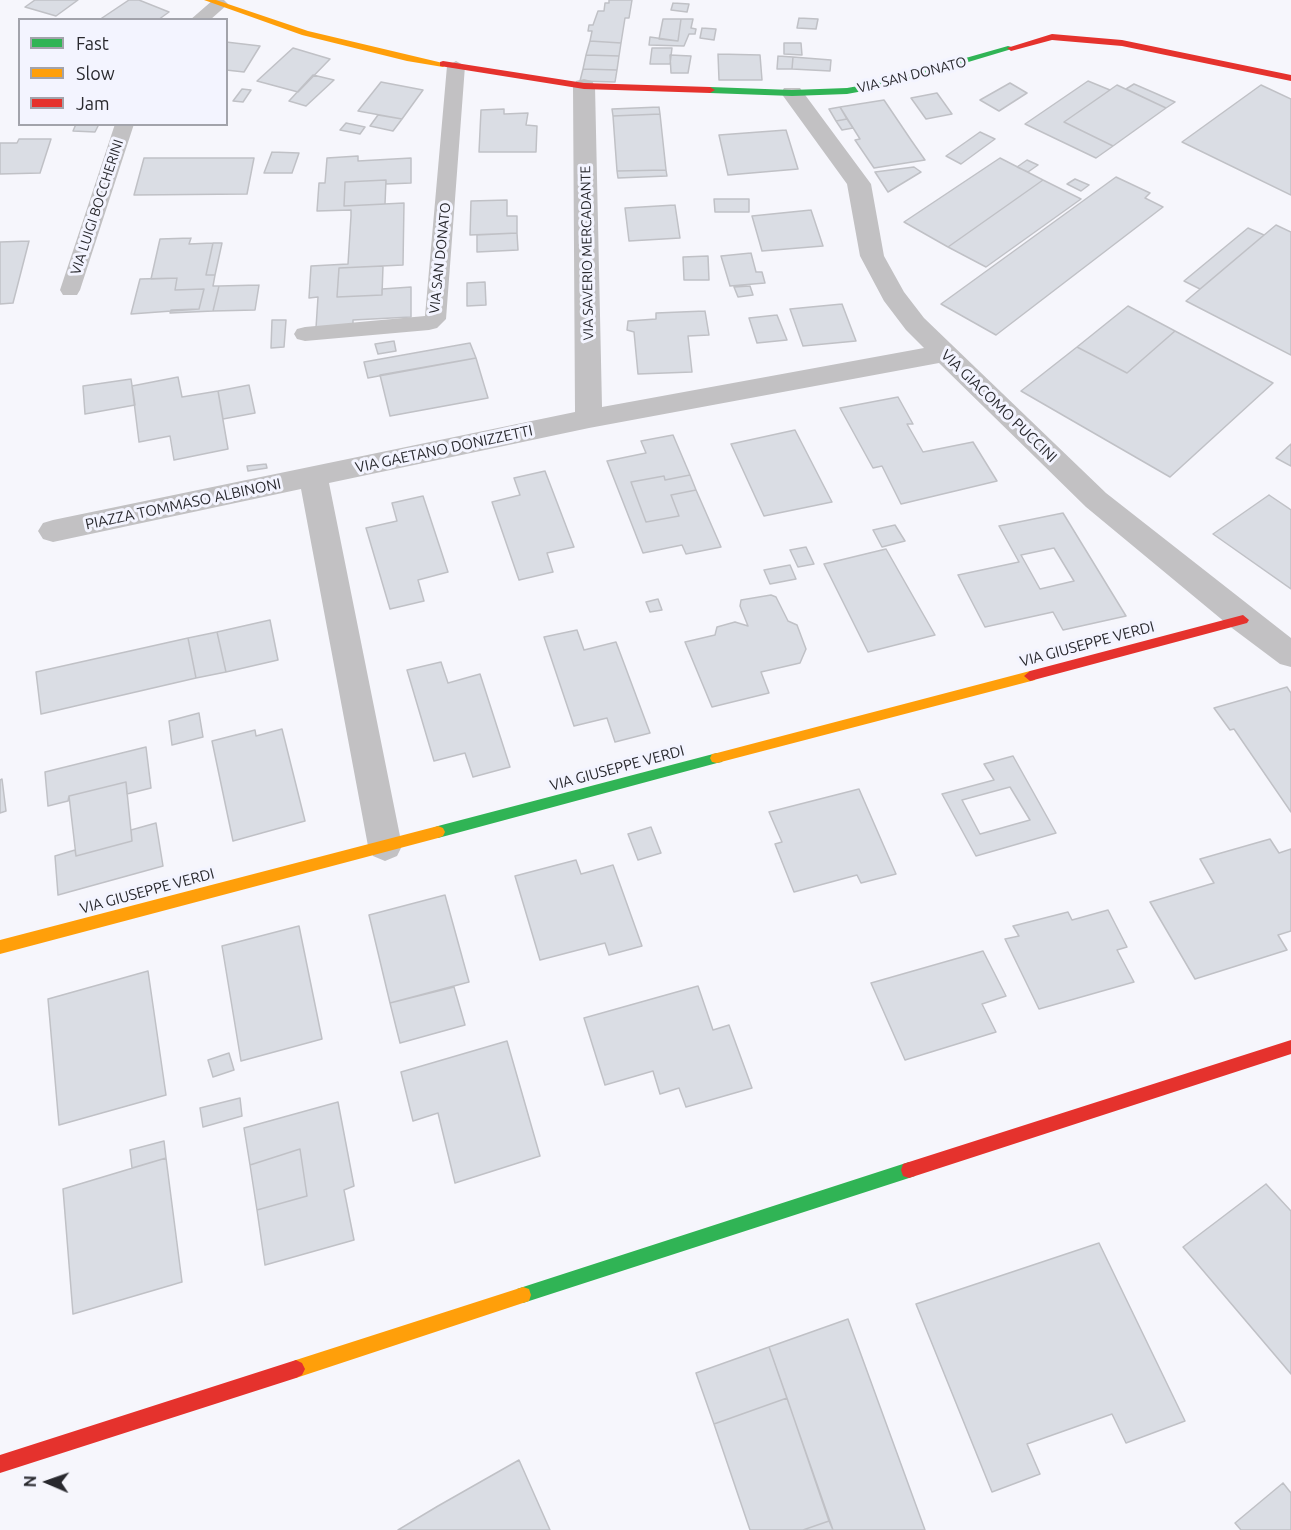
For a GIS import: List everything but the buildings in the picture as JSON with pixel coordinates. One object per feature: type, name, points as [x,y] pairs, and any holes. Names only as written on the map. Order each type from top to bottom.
[{"type":"street","name":"VIA SAN DONATO","points":[[214,2],[305,33],[406,58],[584,86],[792,93],[847,91],[882,85],[1052,37],[1122,43],[1291,78]]},
{"type":"street","name":"VIA SAVERIO MERCADANTE","points":[[584,86],[589,419]]},
{"type":"street","name":"VIA GIACOMO PUCCINI","points":[[792,93],[859,184],[872,256],[893,295],[915,324],[1096,501],[1243,620],[1291,655]]},
{"type":"street","name":"VIA GAETANO DONIZZETTI","points":[[313,477],[589,419],[946,353]]},
{"type":"street","name":"PIAZZA TOMMASO ALBINONI","points":[[53,531],[313,477]]},
{"type":"street","points":[[313,477],[385,846]]},
{"type":"street","name":"VIA GIUSEPPE VERDI","points":[[0,947],[1243,620]]},
{"type":"street","points":[[0,1464],[1291,1047]]},
{"type":"lane","points":[[200,18],[214,2]]},
{"type":"lane","name":"VIA SAN DONATO","points":[[305,334],[423,324],[435,319],[456,66]]},
{"type":"lane","name":"VIA LUIGI BOCCHERINI","points":[[70,290],[124,126]]},
{"type":"traffic: fast","points":[[710,90],[792,93],[847,91],[882,85],[1011,48]]},
{"type":"traffic: fast","points":[[438,832],[717,758]]},
{"type":"traffic: fast","points":[[523,1295],[909,1170]]},
{"type":"traffic: slow","points":[[208,0],[305,33],[407,58],[443,64]]},
{"type":"traffic: slow","points":[[717,758],[1030,676]]},
{"type":"traffic: slow","points":[[0,947],[438,832]]},
{"type":"traffic: slow","points":[[296,1369],[523,1295]]},
{"type":"traffic: jam","points":[[1011,48],[1052,37],[1122,43],[1291,78]]},
{"type":"traffic: jam","points":[[443,64],[584,86],[710,90]]},
{"type":"traffic: jam","points":[[1030,676],[1243,620]]},
{"type":"traffic: jam","points":[[909,1170],[1291,1047]]},
{"type":"traffic: jam","points":[[0,1464],[296,1369]]}]
